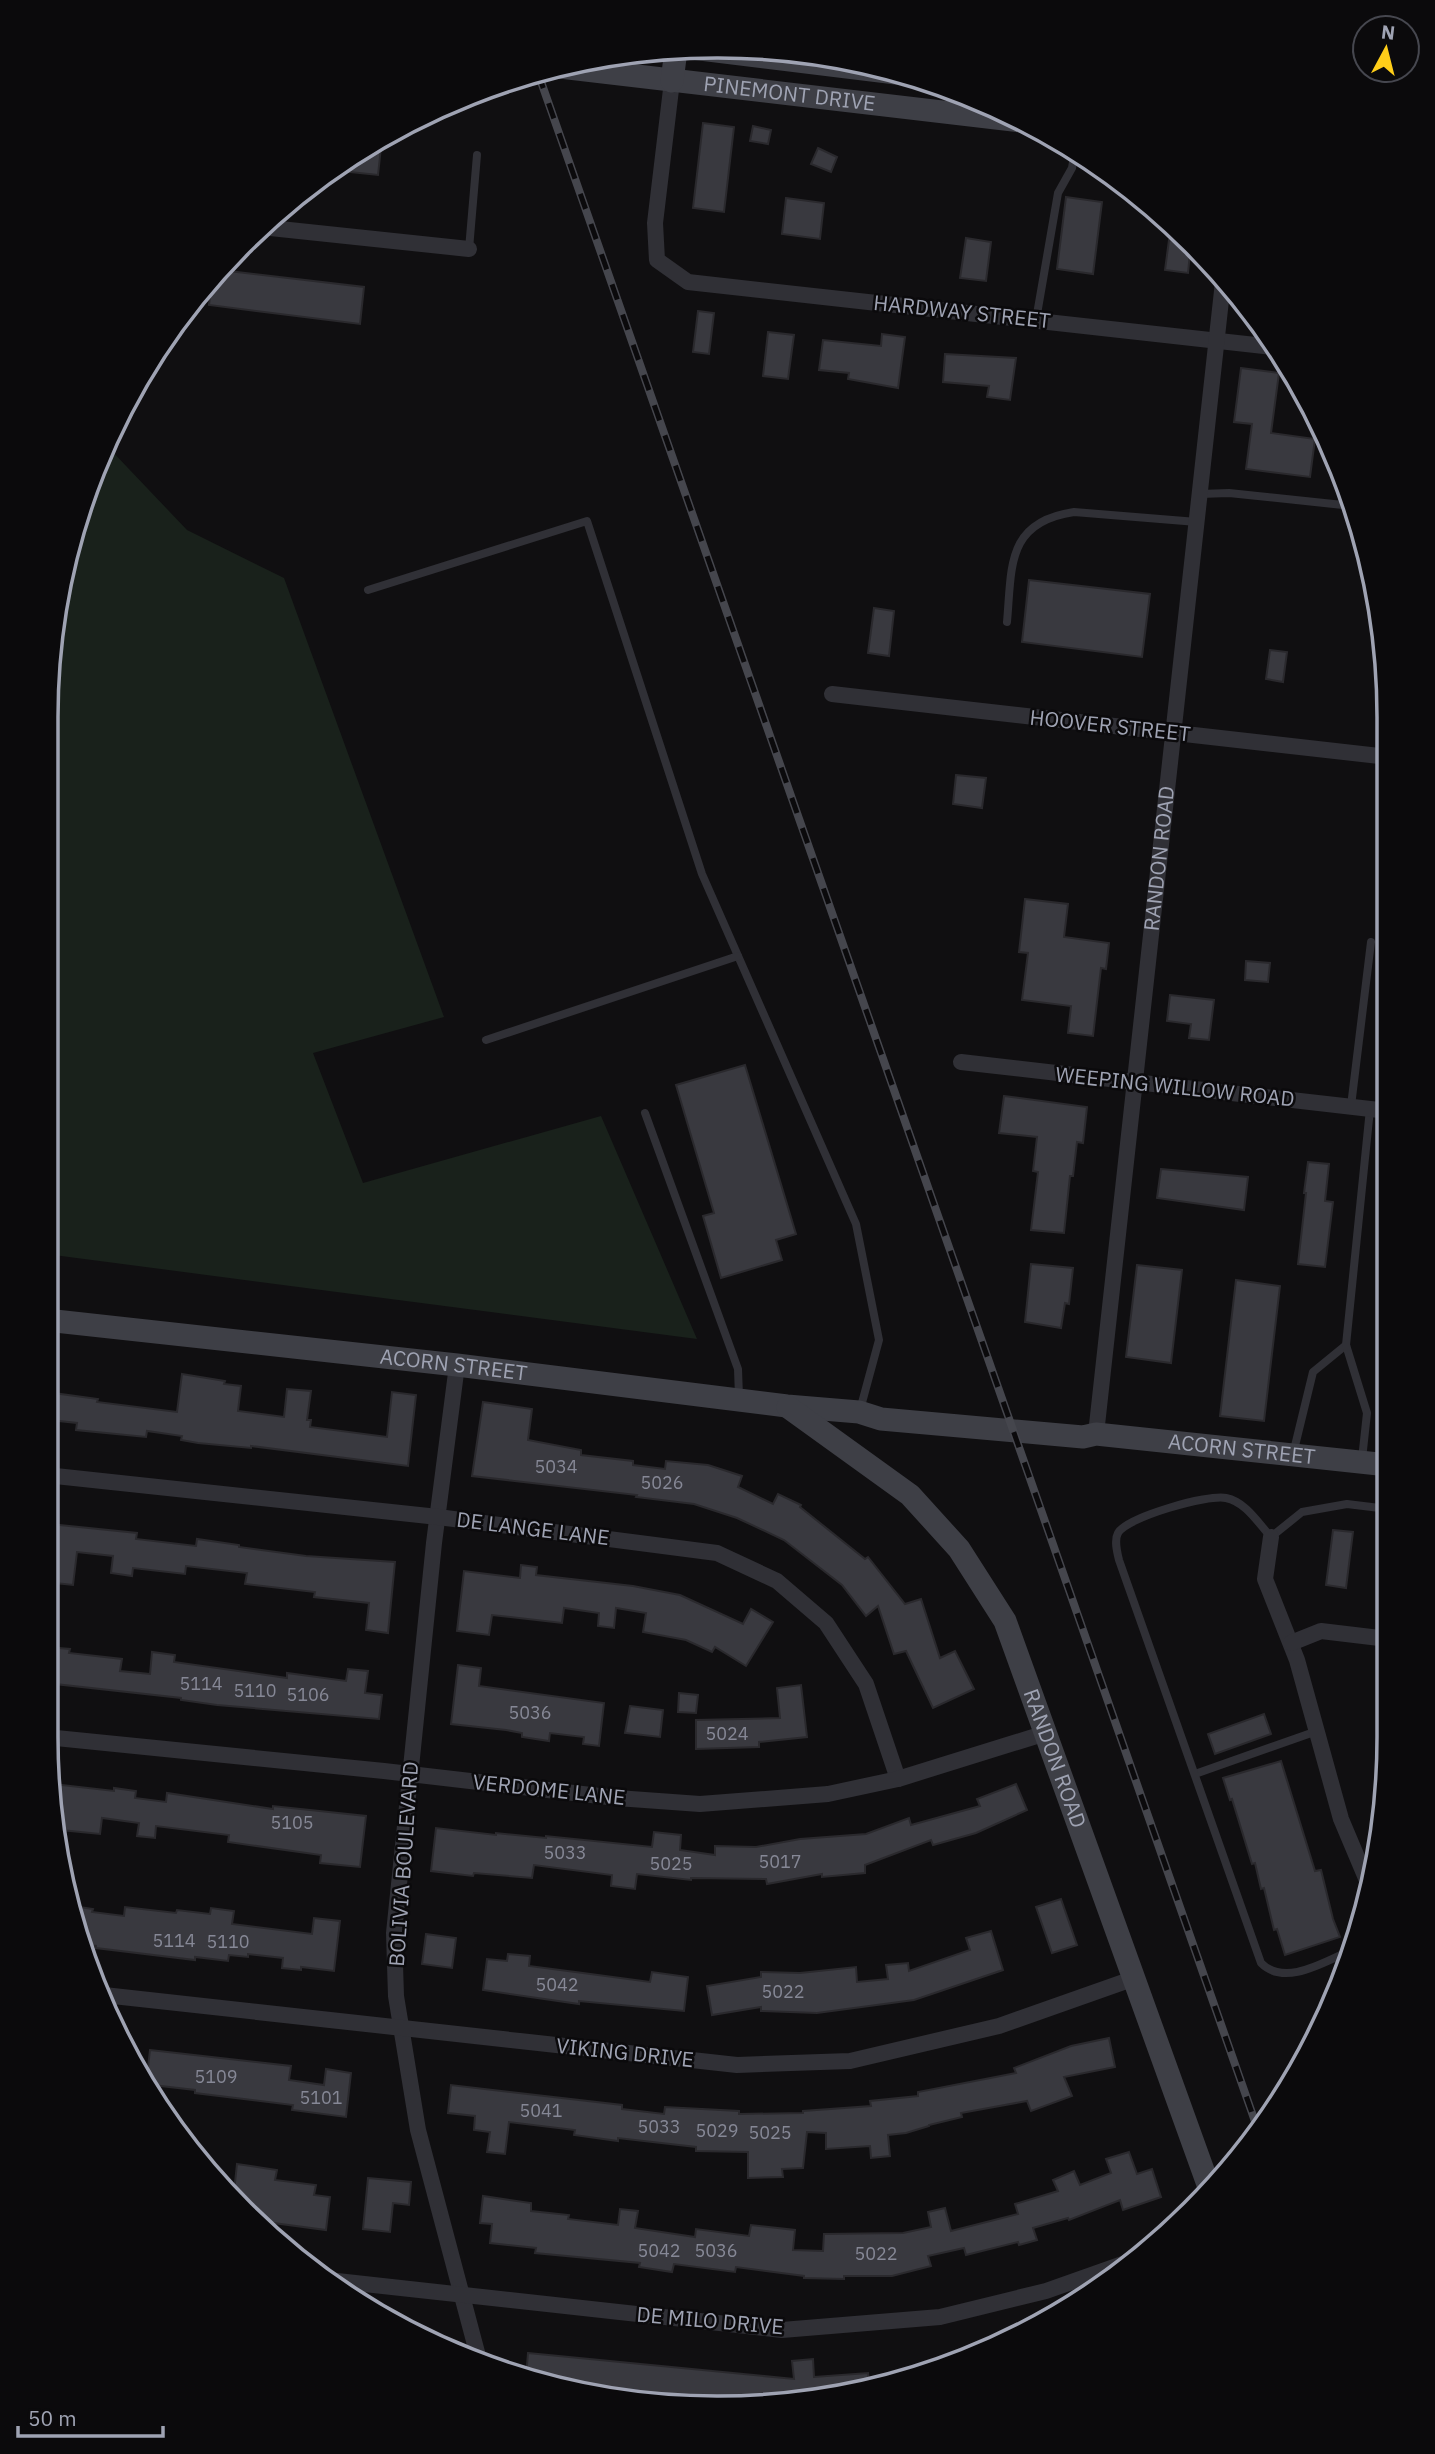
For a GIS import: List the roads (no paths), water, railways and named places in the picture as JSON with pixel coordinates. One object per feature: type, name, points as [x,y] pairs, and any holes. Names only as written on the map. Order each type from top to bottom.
[{"type":"street","points":[[672,81],[675,59]]},
{"type":"street","name":"PINEMONT DRIVE","points":[[589,70],[991,118]]},
{"type":"street","name":"HARDWAY STREET","points":[[672,81],[655,223],[657,260],[688,282],[1262,346]]},
{"type":"street","points":[[274,228],[469,249]]},
{"type":"street","name":"RANDON ROAD","points":[[1096,1434],[1222,292]]},
{"type":"street","name":"HOOVER STREET","points":[[832,694],[1377,756]]},
{"type":"street","name":"WEEPING WILLOW ROAD","points":[[961,1062],[1377,1110]]},
{"type":"street","name":"ACORN STREET","points":[[58,1321],[457,1365],[787,1406],[859,1412],[881,1419],[1083,1437],[1096,1434],[1377,1464]]},
{"type":"street","name":"BOLIVIA BOULEVARD","points":[[457,1365],[438,1517],[394,1933],[396,1996],[418,2130],[476,2350]]},
{"type":"street","name":"RANDON ROAD","points":[[787,1406],[910,1495],[959,1549],[1005,1621],[1207,2180]]},
{"type":"street","name":"DE LANGE LANE","points":[[58,1476],[438,1517],[717,1553],[777,1581],[826,1623],[866,1684],[898,1779]]},
{"type":"street","points":[[1271,1537],[1265,1579],[1291,1643],[1342,1819],[1364,1871]]},
{"type":"street","points":[[1291,1643],[1321,1632],[1377,1638]]},
{"type":"street","name":"VERDOME LANE","points":[[58,1738],[617,1798],[700,1804],[828,1794],[898,1779],[1046,1733]]},
{"type":"street","name":"VIKING DRIVE","points":[[111,1996],[737,2065],[850,2061],[999,2026],[1135,1978]]},
{"type":"street","name":"DE MILO DRIVE","points":[[347,2282],[782,2330],[940,2317],[1046,2291],[1105,2270]]},
{"type":"lane","points":[[469,249],[477,155]]},
{"type":"lane","points":[[1036,320],[1058,193],[1073,162]]},
{"type":"lane","points":[[1200,494],[1229,493],[1342,505]]},
{"type":"lane","points":[[1007,622],[1012,564],[1020,540],[1038,524],[1055,515],[1074,512],[1197,522]]},
{"type":"lane","points":[[368,590],[587,522],[702,874],[856,1224],[879,1340],[859,1412]]},
{"type":"lane","points":[[1351,1107],[1371,942]]},
{"type":"lane","points":[[486,1040],[738,956]]},
{"type":"lane","points":[[1362,1462],[1367,1413],[1346,1345],[1370,1109]]},
{"type":"lane","points":[[645,1113],[738,1369],[739,1400]]},
{"type":"lane","points":[[1293,1454],[1313,1372],[1346,1345]]},
{"type":"lane","points":[[1340,1955],[1295,1973],[1281,1975],[1269,1971],[1261,1963],[1116,1546],[1118,1533],[1126,1524],[1188,1502],[1226,1498],[1243,1505],[1271,1537],[1302,1513],[1347,1504],[1377,1507]]},
{"type":"lane","points":[[1195,1774],[1317,1731]]},
{"type":"railway","points":[[541,82],[1254,2119]]}]
